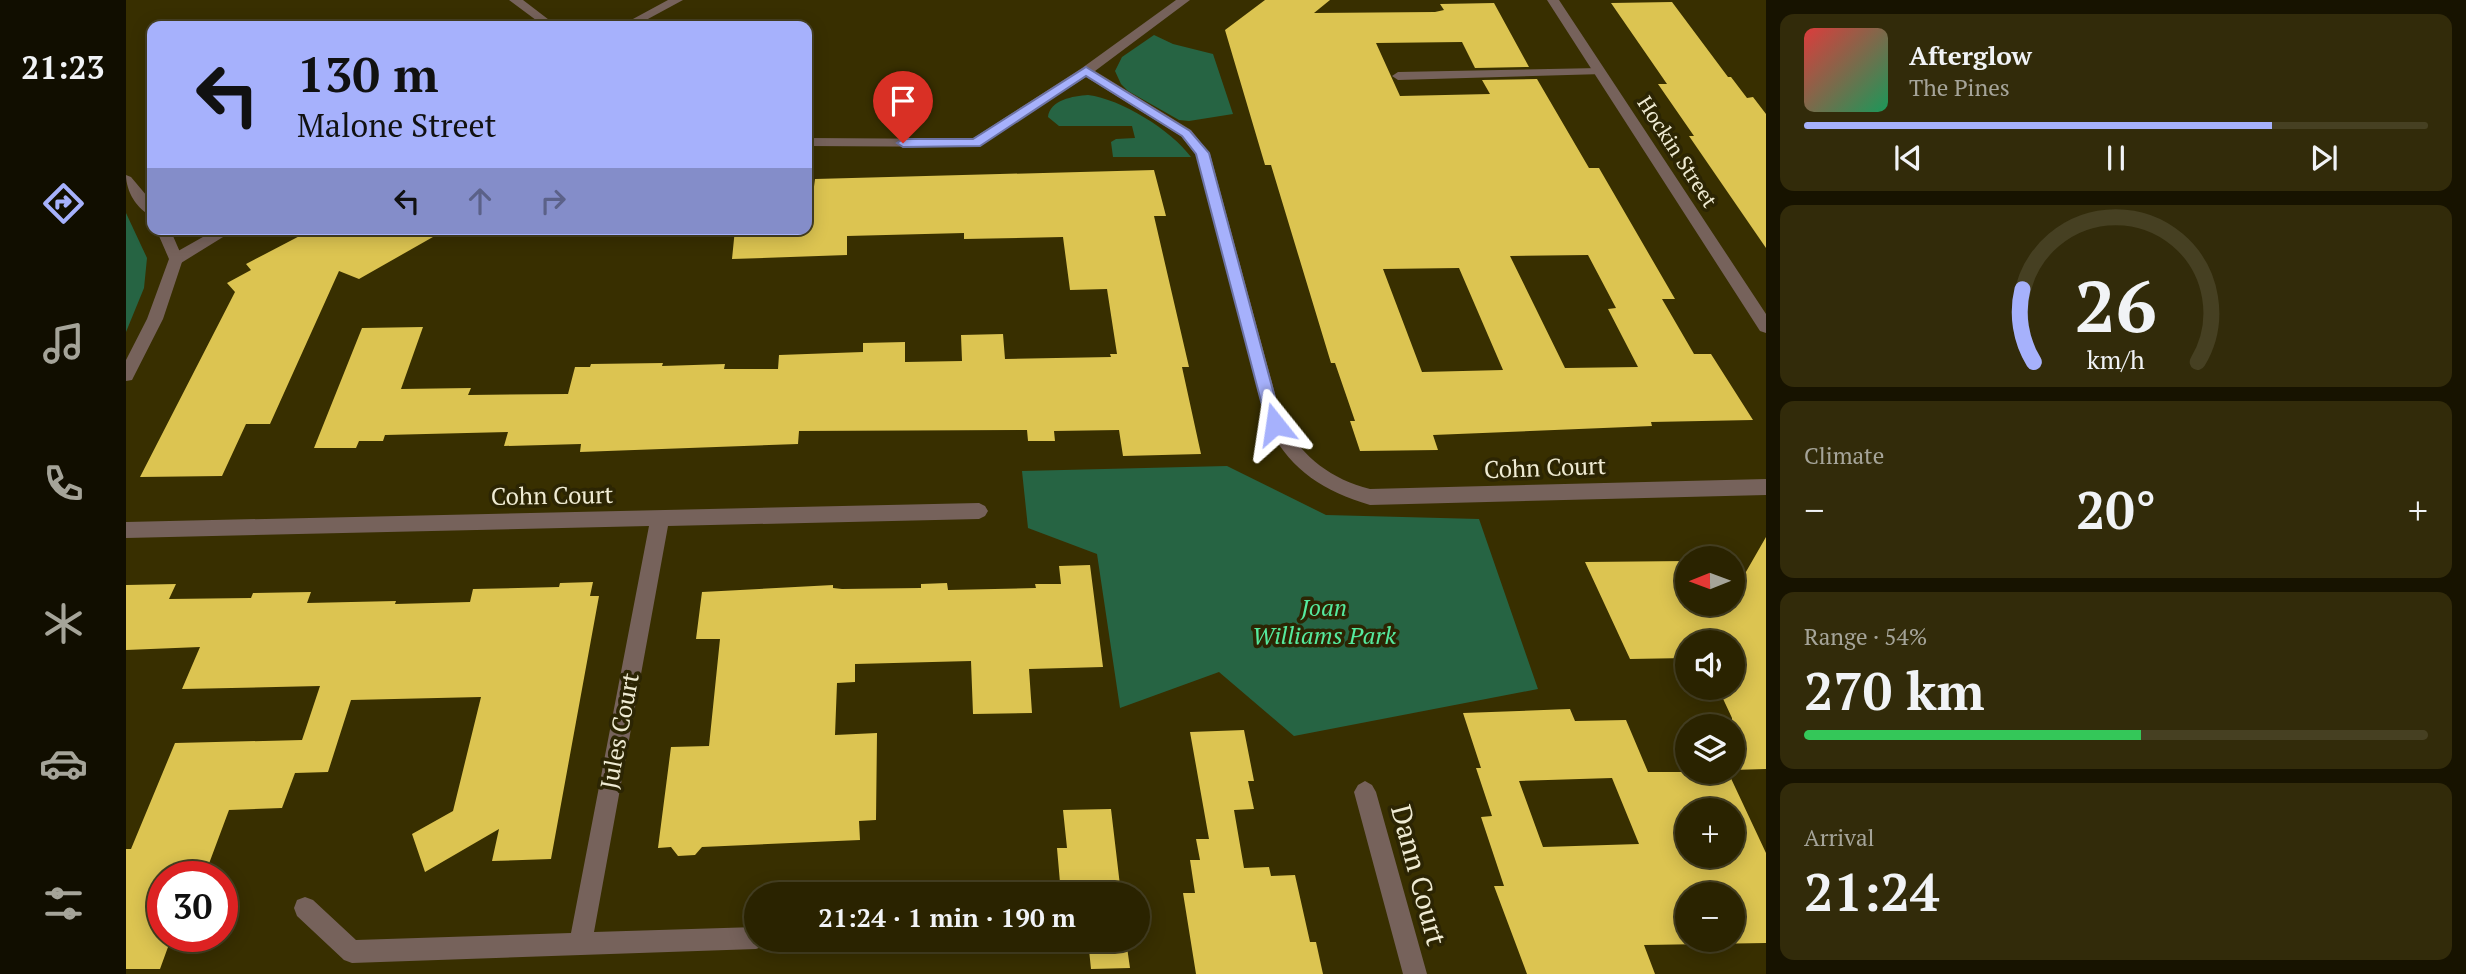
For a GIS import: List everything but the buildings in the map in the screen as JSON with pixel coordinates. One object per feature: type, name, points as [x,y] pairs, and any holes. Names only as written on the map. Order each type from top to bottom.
[{"type":"street","points":[[515,0],[544,21]]},
{"type":"street","points":[[636,21],[677,0]]},
{"type":"street","points":[[812,142],[975,144],[1086,71],[1185,0]]},
{"type":"street","name":"Hockin Street","points":[[1553,0],[1766,327]]},
{"type":"street","name":"Cohn Court","points":[[1086,71],[1186,133],[1202,153],[1275,424],[1297,460],[1328,484],[1370,497],[1766,487]]},
{"type":"street","points":[[129,188],[147,206]]},
{"type":"street","points":[[166,235],[176,259]]},
{"type":"street","points":[[126,375],[155,319],[176,259],[218,235]]},
{"type":"street","name":"Cohn Court","points":[[126,530],[979,511]]},
{"type":"street","name":"Jules Court","points":[[580,945],[660,518]]},
{"type":"street","name":"Dann Court","points":[[1366,792],[1415,974]]},
{"type":"street","points":[[305,908],[352,952],[744,938]]},
{"type":"lane","points":[[1398,76],[1600,72]]},
{"type":"green space","points":[[1154,35],[1173,44],[1213,54],[1233,114],[1179,120],[1128,91],[1121,84],[1115,71],[1122,57]]},
{"type":"green space","points":[[1088,95],[1115,103],[1144,117],[1171,136],[1191,157],[1113,157],[1111,142],[1116,139],[1135,138],[1132,126],[1059,126],[1048,117],[1058,103]]},
{"type":"green space","points":[[126,213],[147,258],[144,288],[126,332]]},
{"type":"green space","name":"Joan Williams Park","points":[[1227,466],[1326,515],[1479,519],[1538,689],[1294,736],[1219,672],[1120,708],[1097,554],[1028,528],[1022,471]]},
{"type":"route","points":[[903,143],[975,144],[1086,71],[1186,133],[1202,153],[1275,424]]}]
